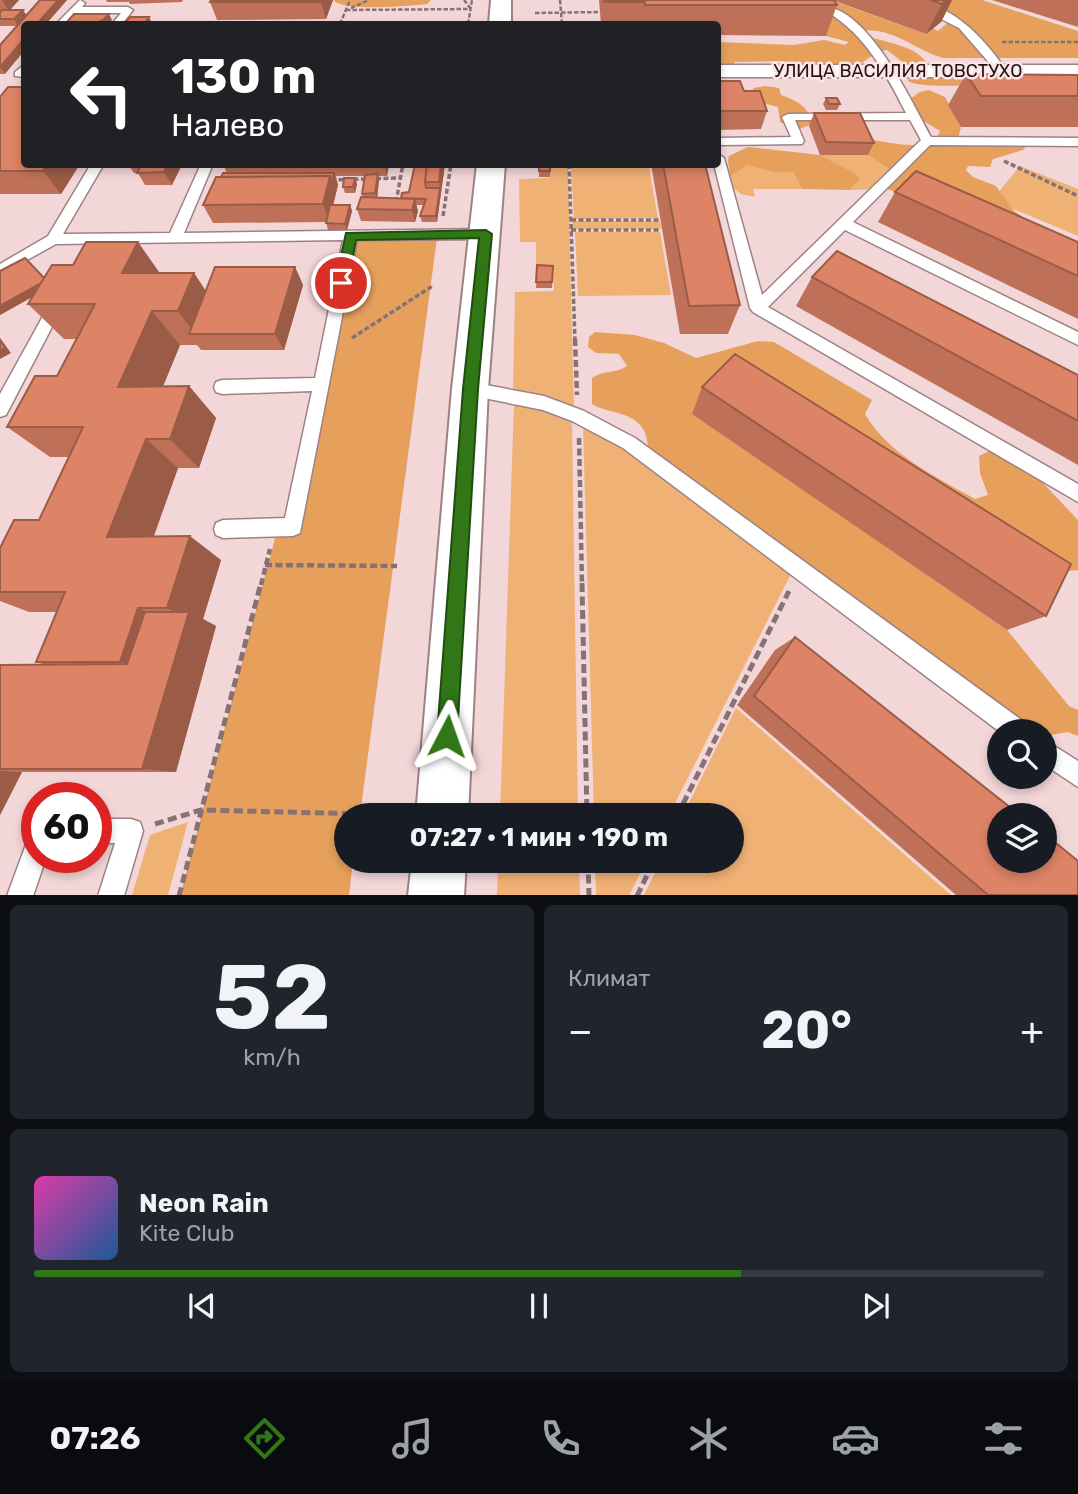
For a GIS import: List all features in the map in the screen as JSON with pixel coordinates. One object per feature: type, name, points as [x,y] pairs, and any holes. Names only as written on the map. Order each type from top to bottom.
[{"type":"main road","points":[[500,21],[501,0]]},
{"type":"main road","points":[[443,803],[470,389],[491,168]]},
{"type":"main road","points":[[436,895],[438,873]]},
{"type":"street","name":"УЛИЦА ВАСИЛИЯ ТОВСТУХО","points":[[721,71],[1078,71]]},
{"type":"lane","points":[[64,21],[82,0]]},
{"type":"lane","points":[[908,0],[946,13],[982,42],[1002,71]]},
{"type":"lane","points":[[73,10],[128,10],[119,21]]},
{"type":"lane","points":[[803,10],[829,10],[858,30],[889,72],[927,141]]},
{"type":"lane","points":[[721,142],[797,141],[788,117],[914,116]]},
{"type":"lane","points":[[758,308],[927,141],[1078,142]]},
{"type":"lane","points":[[0,270],[53,239],[96,168]]},
{"type":"lane","points":[[176,237],[205,168]]},
{"type":"lane","points":[[721,168],[758,308],[1078,494]]},
{"type":"lane","points":[[843,223],[1078,339]]},
{"type":"lane","points":[[53,239],[89,245],[176,237],[486,234]]},
{"type":"lane","points":[[223,529],[293,527],[351,236]]},
{"type":"lane","points":[[0,410],[66,288]]},
{"type":"lane","points":[[222,387],[321,384]]},
{"type":"lane","points":[[470,389],[544,403],[578,416],[629,443],[1001,719]]},
{"type":"lane","points":[[1057,760],[1078,775]]},
{"type":"lane","points":[[111,895],[131,831],[112,831]]},
{"type":"lane","points":[[20,895],[28,873]]},
{"type":"path","points":[[341,21],[350,0]]},
{"type":"path","points":[[346,10],[369,0]]},
{"type":"path","points":[[433,8],[434,0]]},
{"type":"path","points":[[464,0],[471,9]]},
{"type":"path","points":[[469,21],[472,0]]},
{"type":"path","points":[[560,0],[562,21]]},
{"type":"path","points":[[346,10],[471,9]]},
{"type":"path","points":[[535,13],[610,12]]},
{"type":"path","points":[[982,42],[1078,42]]},
{"type":"path","points":[[962,141],[1078,197]]},
{"type":"path","points":[[395,205],[401,168]]},
{"type":"path","points":[[440,235],[450,168]]},
{"type":"path","points":[[569,168],[587,803]]},
{"type":"path","points":[[331,180],[400,178]]},
{"type":"path","points":[[571,220],[659,220]]},
{"type":"path","points":[[572,230],[661,230]]},
{"type":"path","points":[[327,354],[434,285]]},
{"type":"path","points":[[179,895],[275,528]]},
{"type":"path","points":[[265,565],[397,566]]},
{"type":"path","points":[[684,803],[800,570]]},
{"type":"path","points":[[131,831],[201,810],[334,813]]},
{"type":"path","points":[[588,873],[589,895]]},
{"type":"path","points":[[637,895],[648,873]]},
{"type":"shaded area","points":[[333,0],[431,0],[427,4],[377,7],[350,6]]},
{"type":"shaded area","points":[[831,0],[926,34],[933,28],[938,31],[952,19],[936,0],[982,0],[1078,31],[1078,58],[943,58],[890,34],[868,30],[857,32],[904,47],[921,56],[927,63],[905,64],[887,50],[879,51],[860,64],[793,66],[783,61],[735,62],[732,67],[721,66],[721,42],[794,45],[824,40],[845,45],[849,42],[826,36],[818,20]]},
{"type":"shaded area","points":[[909,77],[1078,77],[962,86],[938,86],[908,81]]},
{"type":"shaded area","points":[[754,88],[779,88],[781,95],[801,105],[812,124],[797,130],[780,122],[778,107],[754,101],[751,92]]},
{"type":"shaded area","points":[[929,90],[945,97],[961,127],[958,139],[1027,145],[1023,150],[993,159],[990,167],[968,166],[966,170],[973,177],[996,186],[1014,211],[1033,224],[946,211],[879,186],[893,171],[868,155],[860,138],[905,145],[927,143],[935,139],[940,131],[917,117],[907,101],[920,92]]},
{"type":"shaded area","points":[[748,147],[820,155],[855,173],[860,179],[850,190],[802,189],[793,172],[773,172],[748,165],[730,176],[729,156]]},
{"type":"shaded area","points":[[820,155],[868,155],[894,171],[876,189],[850,190],[860,179],[855,173]]},
{"type":"shaded area","points":[[748,164],[773,172],[793,172],[802,189],[753,189],[755,197],[741,194],[733,188],[730,176]]},
{"type":"shaded area","points":[[1020,166],[1078,189],[1078,236],[992,200]]},
{"type":"shaded area","points":[[550,168],[568,168],[574,413],[513,392],[515,292],[554,291],[553,271],[536,270],[536,242],[520,242],[519,179],[550,178]]},
{"type":"shaded area","points":[[571,168],[649,168],[658,218],[574,219]]},
{"type":"shaded area","points":[[572,221],[660,221],[661,229],[573,229]]},
{"type":"shaded area","points":[[575,232],[660,232],[671,295],[578,296]]},
{"type":"shaded area","points":[[354,238],[437,238],[362,803],[334,803],[334,873],[352,873],[349,895],[180,895],[277,531],[296,529]]},
{"type":"shaded area","points":[[595,332],[635,335],[664,343],[696,358],[758,341],[774,342],[872,400],[865,414],[886,441],[914,463],[975,499],[988,495],[980,473],[979,456],[993,449],[1043,483],[1078,520],[1078,570],[1053,573],[692,413],[1007,630],[1069,706],[1078,710],[1078,736],[1068,732],[1057,734],[1057,719],[1014,719],[650,451],[644,431],[633,419],[592,404],[592,378],[627,366],[619,354],[596,353],[588,347],[589,337]]},
{"type":"shaded area","points":[[514,405],[540,410],[572,423],[578,803],[500,803]]},
{"type":"shaded area","points":[[583,426],[626,449],[791,574],[675,803],[594,803]]},
{"type":"shaded area","points":[[736,708],[951,895],[644,895],[655,873],[744,873],[744,803],[689,803]]},
{"type":"shaded area","points":[[188,822],[168,895],[132,895],[150,835]]},
{"type":"shaded area","points":[[498,873],[579,873],[580,895],[497,895]]},
{"type":"shaded area","points":[[595,873],[640,873],[629,895],[596,895]]},
{"type":"building","points":[[40,0],[58,0],[40,21],[21,21]]},
{"type":"building","points":[[211,0],[322,0],[210,2]]},
{"type":"building","points":[[604,0],[834,0],[837,5],[645,5],[645,2]]},
{"type":"building","points":[[2,10],[23,10],[14,19],[0,19]]},
{"type":"building","points":[[74,14],[109,14],[100,21],[68,21]]},
{"type":"building","points":[[130,17],[149,17],[146,21],[127,21]]},
{"type":"building","points":[[21,21],[21,42],[0,67],[0,45]]},
{"type":"building","points":[[966,74],[1078,75],[1078,96],[981,96]]},
{"type":"building","points":[[721,81],[740,81],[744,91],[760,91],[767,111],[721,111]]},
{"type":"building","points":[[8,87],[21,87],[21,168],[45,168],[43,171],[0,171],[0,97]]},
{"type":"building","points":[[826,98],[837,98],[840,104],[829,104]]},
{"type":"building","points":[[814,113],[860,113],[874,143],[826,142]]},
{"type":"building","points":[[140,168],[166,168],[164,172],[137,173]]},
{"type":"building","points":[[414,168],[427,168],[426,188],[440,188],[436,216],[420,216],[426,199],[401,198],[402,193],[409,192]]},
{"type":"building","points":[[427,168],[441,168],[439,182],[425,182]]},
{"type":"building","points":[[539,168],[550,168],[550,171],[539,171]]},
{"type":"building","points":[[664,168],[706,168],[740,305],[689,306]]},
{"type":"building","points":[[916,171],[1078,242],[1078,276],[895,192]]},
{"type":"building","points":[[223,173],[334,173],[332,181],[330,176],[221,177]]},
{"type":"building","points":[[378,174],[375,193],[362,194],[365,175]]},
{"type":"building","points":[[330,176],[323,204],[203,205],[216,177]]},
{"type":"building","points":[[344,178],[355,178],[353,187],[343,187]]},
{"type":"building","points":[[361,197],[415,199],[412,210],[357,209]]},
{"type":"building","points":[[330,205],[350,205],[345,224],[326,223]]},
{"type":"building","points":[[86,242],[138,242],[122,273],[194,273],[178,311],[152,311],[118,387],[189,386],[170,439],[146,439],[107,537],[190,536],[167,608],[138,608],[120,662],[36,662],[65,592],[0,592],[0,548],[14,520],[39,520],[83,427],[7,427],[35,376],[57,376],[95,304],[28,304],[52,265],[73,265]]},
{"type":"building","points":[[837,251],[1078,375],[1078,421],[812,277]]},
{"type":"building","points":[[25,258],[44,278],[41,283],[0,306],[0,271]]},
{"type":"building","points":[[537,265],[553,266],[552,282],[536,282]]},
{"type":"building","points":[[215,267],[295,267],[275,334],[189,334]]},
{"type":"building","points":[[735,354],[1071,564],[1046,616],[702,387]]},
{"type":"building","points":[[145,612],[189,612],[142,769],[0,769],[0,665],[127,664]]},
{"type":"building","points":[[795,637],[1005,803],[987,803],[987,873],[1057,873],[1057,844],[1078,861],[1078,895],[988,895],[754,696]]},
{"type":"route","points":[[341,283],[351,236],[486,234],[470,389],[447,736]]}]
